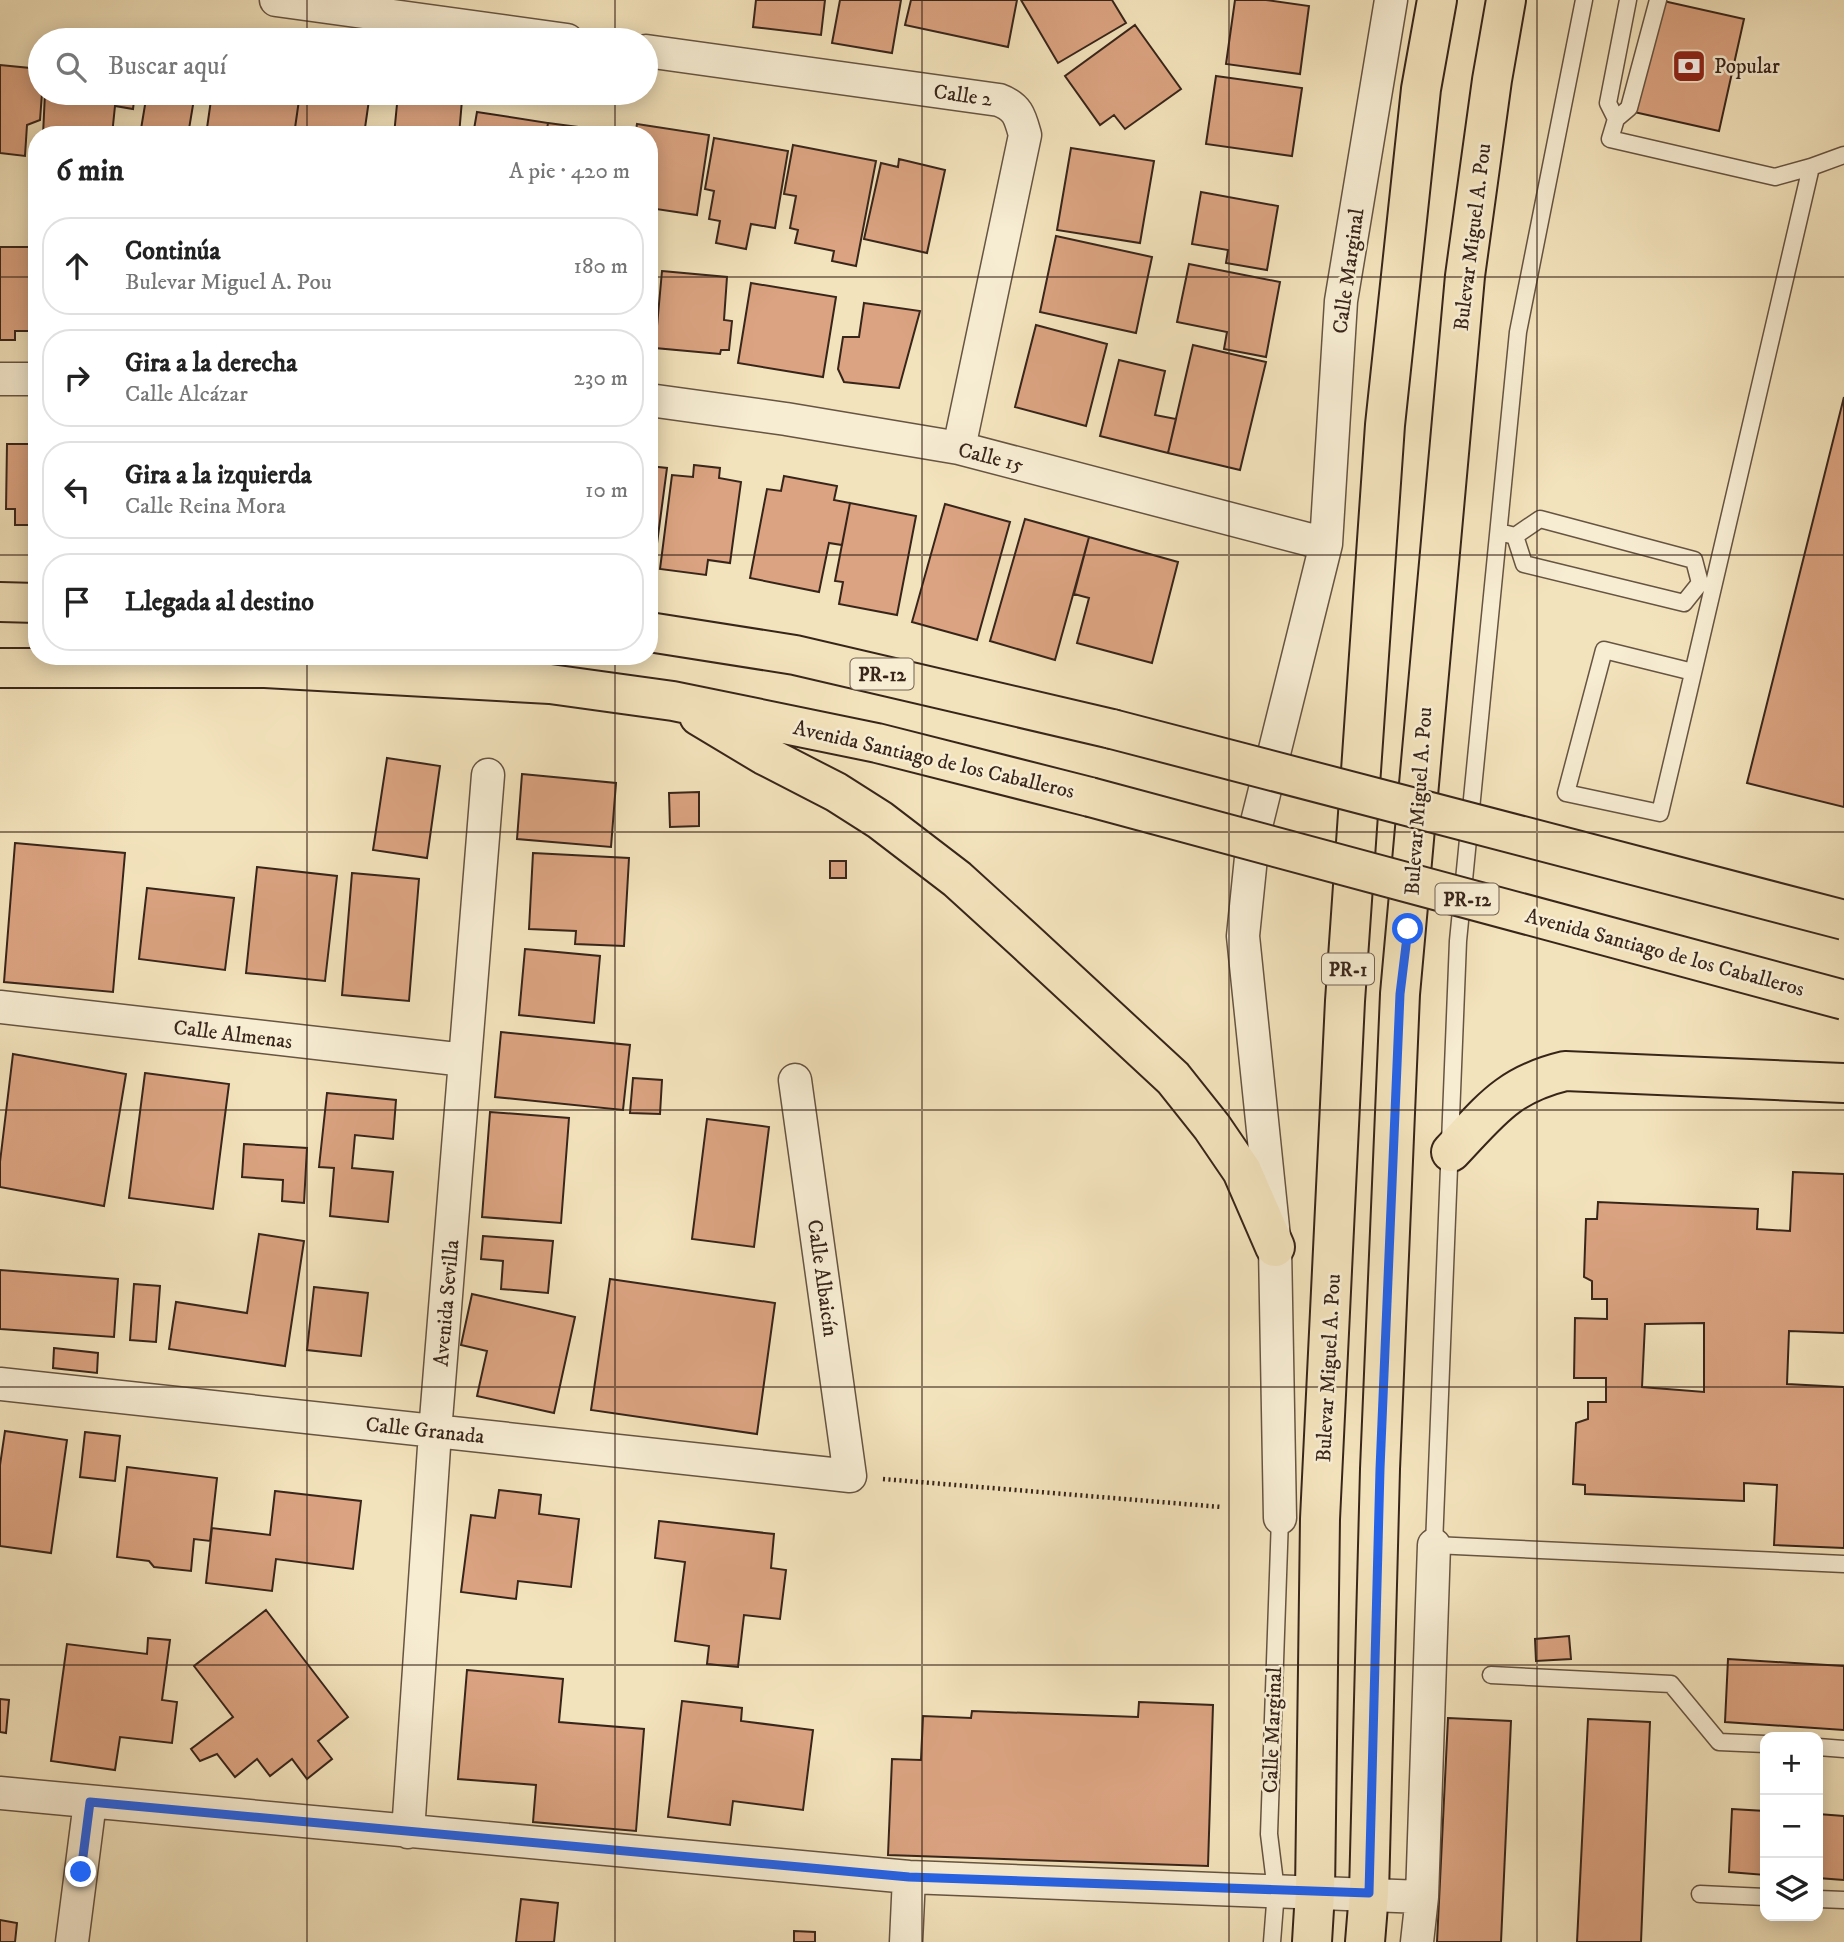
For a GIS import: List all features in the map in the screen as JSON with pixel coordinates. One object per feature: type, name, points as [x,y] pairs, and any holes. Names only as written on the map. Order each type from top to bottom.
[{"type":"main road","name":"Bulevar Miguel A. Pou","points":[[1312,1942],[1320,1519],[1345,1000],[1385,425],[1420,89],[1437,0]]},
{"type":"main road","name":"Bulevar Miguel A. Pou","points":[[1365,1942],[1369,1893],[1380,1469],[1400,994],[1465,276],[1506,0]]},
{"type":"main road","points":[[0,602],[28,603]]},
{"type":"main road","name":"PR-12","points":[[658,633],[795,655],[1112,729],[1844,920]]},
{"type":"main road","name":"Avenida Santiago de los Caballeros","points":[[0,668],[265,668],[550,684],[673,701],[877,743],[1090,797],[1844,1000]]},
{"type":"main road","points":[[673,701],[764,755],[836,792],[880,820],[957,879],[1173,1078],[1212,1127],[1242,1171],[1275,1247]]},
{"type":"main road","points":[[1451,1152],[1513,1091],[1539,1078],[1565,1072],[1844,1083]]},
{"type":"street","points":[[276,0],[480,28]]},
{"type":"street","name":"Calle Marginal","points":[[1280,1518],[1275,1247],[1243,936],[1253,838],[1326,544],[1341,300],[1391,0]]},
{"type":"street","name":"Calle 2","points":[[658,53],[999,100],[1018,111],[1026,135],[958,448]]},
{"type":"street","points":[[0,379],[28,379]]},
{"type":"street","name":"Calle 15","points":[[658,401],[786,419],[958,448],[1326,544]]},
{"type":"street","name":"Avenida Sevilla","points":[[408,1832],[435,1432],[488,775]]},
{"type":"street","name":"Calle Almenas","points":[[0,1007],[465,1060]]},
{"type":"street","name":"Calle Albaicín","points":[[795,1080],[850,1476]]},
{"type":"street","name":"Calle Granada","points":[[0,1384],[850,1476]]},
{"type":"street","points":[[1417,1942],[1422,1896],[1434,1545]]},
{"type":"street","points":[[0,1793],[909,1877],[1422,1896]]},
{"type":"street","points":[[72,1942],[90,1802]]},
{"type":"street","points":[[906,1942],[909,1877]]},
{"type":"lane","points":[[1584,0],[1518,332],[1507,534],[1458,941],[1434,1545],[1844,1563]]},
{"type":"lane","points":[[1616,119],[1608,103],[1628,0]]},
{"type":"lane","points":[[1658,0],[1629,108],[1616,119],[1610,139],[1774,177],[1844,155]]},
{"type":"lane","points":[[1693,672],[1604,650],[1566,793],[1660,813],[1693,672],[1706,586],[1811,167]]},
{"type":"lane","points":[[1507,534],[1539,519],[1694,560],[1706,586]]},
{"type":"lane","points":[[1507,534],[1524,564],[1684,603],[1706,586]]},
{"type":"lane","name":"Calle Marginal","points":[[1272,1942],[1276,1891],[1269,1834],[1280,1518]]},
{"type":"lane","points":[[1491,1675],[1671,1684],[1719,1742],[1760,1744]]},
{"type":"lane","points":[[1823,1747],[1844,1749]]},
{"type":"lane","points":[[1700,1894],[1760,1897]]},
{"type":"lane","points":[[1823,1899],[1844,1900]]},
{"type":"path","points":[[850,1476],[1221,1507]]},
{"type":"building","points":[[756,0],[825,0],[821,35],[753,27]]},
{"type":"building","points":[[840,0],[901,0],[892,53],[832,43]]},
{"type":"building","points":[[911,0],[1017,0],[1008,47],[905,25]]},
{"type":"building","points":[[1021,0],[1112,0],[1126,23],[1058,63]]},
{"type":"building","points":[[1235,0],[1266,0],[1309,6],[1300,74],[1226,64]]},
{"type":"building","name":"Popular","points":[[1659,0],[1744,19],[1719,131],[1634,112]]},
{"type":"building","points":[[1135,25],[1181,89],[1125,129],[1114,115],[1100,125],[1065,76]]},
{"type":"building","points":[[0,65],[28,68],[28,105],[41,105],[40,120],[27,125],[25,156],[0,153]]},
{"type":"building","points":[[1216,76],[1302,88],[1292,156],[1206,144]]},
{"type":"building","points":[[44,105],[134,105],[133,109],[115,106],[113,126],[43,126]]},
{"type":"building","points":[[145,105],[193,105],[190,126],[142,126]]},
{"type":"building","points":[[210,105],[298,105],[295,126],[207,126]]},
{"type":"building","points":[[298,105],[368,105],[365,126],[295,126]]},
{"type":"building","points":[[397,105],[462,105],[460,126],[395,126]]},
{"type":"building","points":[[477,112],[548,123],[548,126],[475,126]]},
{"type":"building","points":[[548,123],[570,126],[548,126]]},
{"type":"building","points":[[658,127],[709,135],[697,215],[658,209]]},
{"type":"building","points":[[714,138],[788,151],[775,228],[751,224],[746,249],[716,243],[720,221],[709,219],[714,191],[705,189]]},
{"type":"building","points":[[793,145],[876,161],[856,266],[832,261],[834,251],[795,243],[798,230],[790,228],[796,196],[784,194]]},
{"type":"building","points":[[1071,148],[1154,161],[1140,243],[1057,230]]},
{"type":"building","points":[[899,159],[945,170],[927,253],[864,239],[881,163],[898,167]]},
{"type":"building","points":[[1201,192],[1278,206],[1267,270],[1226,263],[1228,250],[1192,244]]},
{"type":"building","points":[[1056,236],[1152,257],[1136,333],[1040,312]]},
{"type":"building","points":[[0,247],[28,247],[28,331],[15,331],[15,340],[0,340]]},
{"type":"building","points":[[1189,264],[1280,282],[1266,357],[1224,349],[1227,332],[1177,322]]},
{"type":"building","points":[[662,271],[727,277],[724,320],[732,321],[729,350],[721,350],[720,354],[658,348]]},
{"type":"building","points":[[751,283],[836,297],[823,377],[738,363]]},
{"type":"building","points":[[864,303],[920,311],[899,388],[844,382],[838,369],[843,337],[859,337]]},
{"type":"building","points":[[1036,325],[1107,344],[1086,426],[1015,407]]},
{"type":"building","points":[[1193,345],[1266,362],[1240,470],[1168,453]]},
{"type":"building","points":[[1119,360],[1165,371],[1155,415],[1176,419],[1168,453],[1100,436]]},
{"type":"building","points":[[1844,397],[1844,807],[1747,783]]},
{"type":"building","points":[[7,444],[28,444],[28,525],[15,525],[15,509],[6,509]]},
{"type":"building","points":[[694,465],[720,468],[719,478],[741,482],[730,563],[708,560],[706,575],[660,569],[672,475],[693,477]]},
{"type":"building","points":[[658,467],[667,468],[658,536]]},
{"type":"building","points":[[784,476],[837,486],[834,500],[850,503],[842,545],[829,543],[819,592],[750,578],[767,489],[781,491]]},
{"type":"building","points":[[850,503],[916,516],[897,615],[839,604],[843,582],[835,581]]},
{"type":"building","points":[[945,504],[1010,522],[977,640],[912,622]]},
{"type":"building","points":[[1025,519],[1089,537],[1055,660],[990,641]]},
{"type":"building","points":[[1089,537],[1178,562],[1152,663],[1077,643],[1089,598],[1074,594]]},
{"type":"building","points":[[387,758],[440,766],[427,858],[373,850]]},
{"type":"building","points":[[522,774],[616,783],[611,847],[517,839]]},
{"type":"building","points":[[699,792],[699,826],[670,827],[669,793]]},
{"type":"building","points":[[15,843],[125,853],[113,992],[4,982]]},
{"type":"building","points":[[533,853],[629,858],[624,946],[575,944],[576,931],[529,929]]},
{"type":"building","points":[[830,861],[846,861],[846,878],[830,878]]},
{"type":"building","points":[[257,867],[337,876],[325,981],[246,973]]},
{"type":"building","points":[[352,873],[419,879],[409,1001],[342,995]]},
{"type":"building","points":[[147,888],[234,898],[225,970],[139,959]]},
{"type":"building","points":[[525,949],[600,956],[594,1023],[519,1015]]},
{"type":"building","points":[[501,1032],[630,1045],[623,1110],[495,1097]]},
{"type":"building","points":[[13,1054],[126,1074],[104,1206],[0,1187],[0,1162]]},
{"type":"building","points":[[145,1073],[229,1084],[213,1209],[129,1198]]},
{"type":"building","points":[[633,1078],[662,1080],[660,1114],[630,1113]]},
{"type":"building","points":[[327,1093],[396,1100],[393,1139],[355,1135],[352,1168],[393,1172],[388,1222],[330,1216],[334,1168],[319,1167]]},
{"type":"building","points":[[490,1112],[569,1118],[561,1223],[482,1217]]},
{"type":"building","points":[[707,1119],[769,1127],[754,1247],[692,1239]]},
{"type":"building","points":[[244,1144],[307,1148],[304,1203],[282,1201],[283,1180],[242,1177]]},
{"type":"building","points":[[1793,1172],[1844,1174],[1844,1333],[1789,1331],[1787,1384],[1844,1387],[1844,1548],[1774,1545],[1777,1485],[1744,1483],[1744,1501],[1585,1494],[1585,1485],[1573,1484],[1576,1423],[1588,1419],[1588,1402],[1606,1402],[1606,1378],[1574,1378],[1575,1318],[1607,1319],[1607,1299],[1592,1299],[1592,1281],[1584,1277],[1586,1219],[1597,1219],[1598,1202],[1758,1209],[1757,1229],[1790,1231]],"holes":[[[1704,1323],[1704,1392],[1642,1387],[1645,1324]]]},
{"type":"building","points":[[259,1234],[304,1241],[285,1366],[169,1349],[176,1302],[247,1313]]},
{"type":"building","points":[[483,1236],[553,1241],[548,1293],[501,1289],[503,1261],[481,1259]]},
{"type":"building","points":[[0,1270],[118,1279],[114,1337],[0,1329]]},
{"type":"building","points":[[610,1279],[775,1303],[757,1434],[591,1410]]},
{"type":"building","points":[[134,1284],[160,1286],[156,1342],[130,1340]]},
{"type":"building","points":[[314,1287],[368,1293],[361,1356],[307,1350]]},
{"type":"building","points":[[472,1294],[575,1317],[554,1413],[477,1396],[487,1351],[461,1345]]},
{"type":"building","points":[[54,1348],[98,1353],[97,1373],[53,1368]]},
{"type":"building","points":[[5,1431],[67,1440],[51,1553],[0,1546],[0,1465]]},
{"type":"building","points":[[85,1432],[120,1436],[115,1481],[80,1477]]},
{"type":"building","points":[[127,1467],[217,1478],[210,1541],[194,1539],[191,1571],[154,1567],[149,1561],[117,1557]]},
{"type":"building","points":[[499,1490],[541,1495],[539,1514],[579,1519],[571,1587],[518,1581],[516,1599],[461,1592],[471,1515],[495,1518]]},
{"type":"building","points":[[275,1491],[361,1501],[353,1569],[276,1559],[272,1591],[206,1583],[212,1528],[270,1535]]},
{"type":"building","points":[[659,1521],[774,1534],[771,1568],[786,1570],[780,1619],[744,1615],[738,1667],[707,1664],[709,1646],[675,1641],[685,1562],[655,1558]]},
{"type":"building","points":[[266,1610],[348,1717],[318,1741],[332,1759],[307,1779],[292,1759],[270,1776],[257,1759],[235,1777],[217,1754],[200,1761],[191,1749],[233,1717],[194,1666]]},
{"type":"building","points":[[1569,1636],[1571,1659],[1536,1661],[1535,1639]]},
{"type":"building","points":[[148,1638],[170,1640],[162,1700],[177,1702],[172,1743],[120,1737],[115,1770],[51,1761],[67,1644],[147,1654]]},
{"type":"building","points":[[1728,1659],[1844,1666],[1844,1730],[1725,1722]]},
{"type":"building","points":[[467,1670],[563,1679],[559,1722],[644,1729],[636,1831],[533,1822],[536,1785],[458,1779]]},
{"type":"building","points":[[0,1699],[9,1700],[6,1733],[0,1732]]},
{"type":"building","points":[[682,1701],[742,1708],[741,1721],[813,1730],[803,1810],[733,1801],[730,1825],[668,1817]]},
{"type":"building","points":[[1139,1702],[1213,1705],[1208,1866],[888,1855],[892,1759],[921,1760],[923,1716],[971,1718],[972,1711],[1138,1717]]},
{"type":"building","points":[[1448,1718],[1511,1721],[1501,1942],[1437,1942]]},
{"type":"building","points":[[1588,1719],[1650,1722],[1641,1942],[1577,1942]]},
{"type":"building","points":[[1732,1809],[1760,1811],[1760,1875],[1729,1872]]},
{"type":"building","points":[[1823,1814],[1844,1816],[1844,1880],[1823,1878]]},
{"type":"building","points":[[521,1899],[558,1903],[554,1942],[516,1942]]},
{"type":"building","points":[[0,1920],[17,1923],[15,1942],[0,1942]]},
{"type":"building","points":[[794,1931],[815,1932],[815,1942],[794,1942]]},
{"type":"place","name":"Popular","points":[[1689,66]]},
{"type":"route","points":[[81,1872],[90,1802],[909,1877],[1369,1893],[1380,1469],[1400,994],[1408,929]]}]
